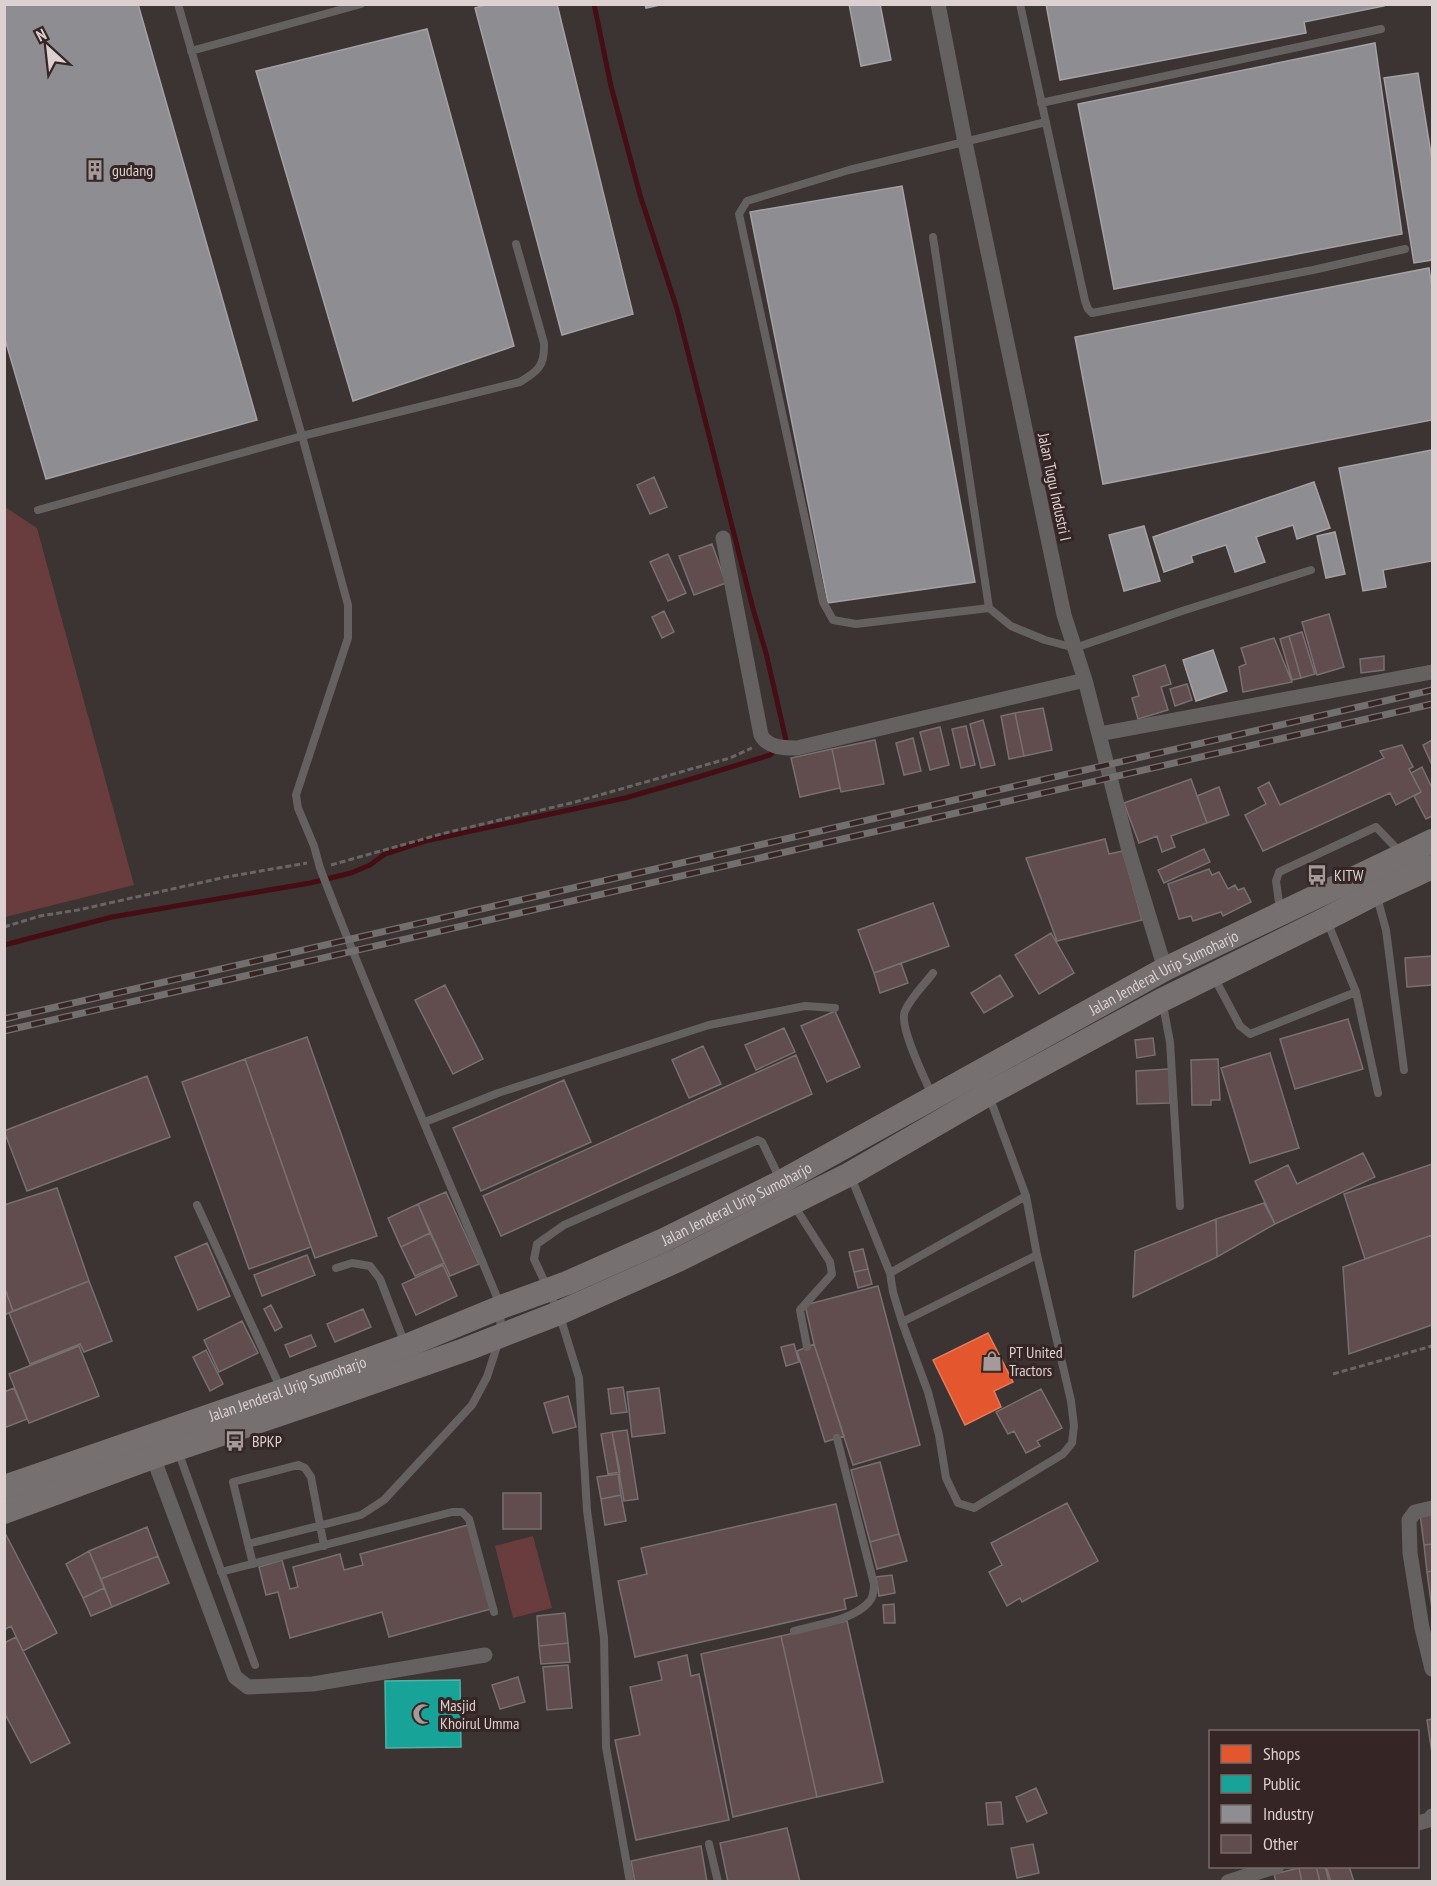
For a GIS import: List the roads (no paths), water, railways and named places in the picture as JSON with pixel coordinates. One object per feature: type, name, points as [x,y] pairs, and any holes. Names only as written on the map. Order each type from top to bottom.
[{"type":"highway","name":"Jalan Jenderal Urip Sumoharjo","points":[[4,1487],[406,1346],[501,1306],[549,1290],[664,1240],[781,1182],[1165,969],[1432,841]]},
{"type":"highway","name":"Jalan Jenderal Urip Sumoharjo","points":[[4,1512],[153,1457],[500,1336],[559,1313],[678,1260],[850,1174],[988,1094],[1162,1000],[1376,892],[1432,867]]},
{"type":"street","name":"Jalan Tugu Industri I","points":[[938,4],[964,142],[1064,615],[1076,648],[1129,851],[1165,969]]},
{"type":"street","points":[[723,538],[761,735],[766,743],[797,748],[1085,680]]},
{"type":"street","points":[[1099,734],[1432,672]]},
{"type":"street","points":[[153,1457],[235,1677],[248,1687],[313,1684],[485,1655]]},
{"type":"street","points":[[1432,1508],[1415,1512],[1409,1520],[1410,1553],[1427,1627],[1432,1669]]},
{"type":"street","points":[[1419,1823],[1429,1820],[1432,1816]]},
{"type":"street","points":[[1228,1881],[1270,1868]]},
{"type":"lane","points":[[178,4],[348,605],[348,638],[296,795],[298,808],[370,998],[425,1122],[501,1306],[500,1336],[488,1377],[472,1405],[384,1500],[361,1515],[248,1544]]},
{"type":"lane","points":[[191,51],[361,4]]},
{"type":"lane","points":[[1020,4],[1085,301],[1092,313],[1313,270],[1405,249]]},
{"type":"lane","points":[[1041,103],[1381,29]]},
{"type":"lane","points":[[989,608],[856,624],[833,620],[823,602],[739,214],[747,201],[849,170],[1046,122]]},
{"type":"lane","points":[[933,237],[989,608],[1011,626],[1045,640],[1076,648],[1311,570]]},
{"type":"lane","points":[[38,510],[302,436],[520,382],[541,366],[545,356],[544,344],[516,244]]},
{"type":"lane","points":[[1280,914],[1276,881],[1279,872],[1376,827],[1403,855]]},
{"type":"lane","points":[[1376,892],[1386,930],[1404,1070]]},
{"type":"lane","points":[[1326,919],[1356,992],[1378,1093]]},
{"type":"lane","points":[[933,973],[905,1010],[903,1017],[909,1040],[933,1099]]},
{"type":"lane","points":[[1213,975],[1240,1026],[1250,1034],[1356,992]]},
{"type":"lane","points":[[1162,1000],[1170,1042],[1180,1206]]},
{"type":"lane","points":[[425,1122],[498,1093],[709,1025],[805,1006],[835,1008]]},
{"type":"lane","points":[[850,1174],[890,1273],[902,1322],[928,1392],[939,1435],[946,1478],[958,1503],[974,1508],[1063,1454],[1072,1443],[1074,1426],[1071,1401],[1037,1255],[1026,1196],[988,1094]]},
{"type":"lane","points":[[630,1881],[606,1747],[604,1638],[586,1509],[579,1378],[559,1313],[534,1259],[537,1244],[564,1225],[758,1140],[762,1142],[781,1182]]},
{"type":"lane","points":[[890,1273],[1026,1196]]},
{"type":"lane","points":[[792,1203],[830,1262],[832,1274],[800,1310],[800,1320],[807,1347]]},
{"type":"lane","points":[[197,1205],[282,1391]]},
{"type":"lane","points":[[902,1322],[1037,1255]]},
{"type":"lane","points":[[336,1268],[352,1263],[370,1266],[380,1279],[406,1346]]},
{"type":"lane","points":[[794,1631],[851,1616],[871,1601],[874,1592],[874,1584],[837,1438]]},
{"type":"lane","points":[[177,1450],[255,1665]]},
{"type":"lane","points":[[253,1564],[233,1482],[291,1466],[298,1465],[305,1468],[311,1477],[324,1546]]},
{"type":"lane","points":[[221,1572],[452,1512],[462,1512],[469,1519],[494,1612]]},
{"type":"lane","points":[[709,1844],[718,1881]]},
{"type":"waterway","points":[[4,945],[112,917],[310,883],[351,873],[370,865],[385,854],[425,841],[625,798],[695,778],[770,755],[786,740],[766,653],[677,309],[640,195],[611,86],[594,4]]},
{"type":"railway","points":[[4,1019],[1432,690]]},
{"type":"railway","points":[[4,1031],[1432,704]]},
{"type":"place","name":"gudang","points":[[95,170]]},
{"type":"place","name":"KITW","points":[[1317,875]]},
{"type":"place","name":"PT United Tractors","points":[[992,1361]]},
{"type":"place","name":"BPKP","points":[[235,1441]]},
{"type":"place","name":"Masjid Khoirul Umma","points":[[423,1714]]}]
